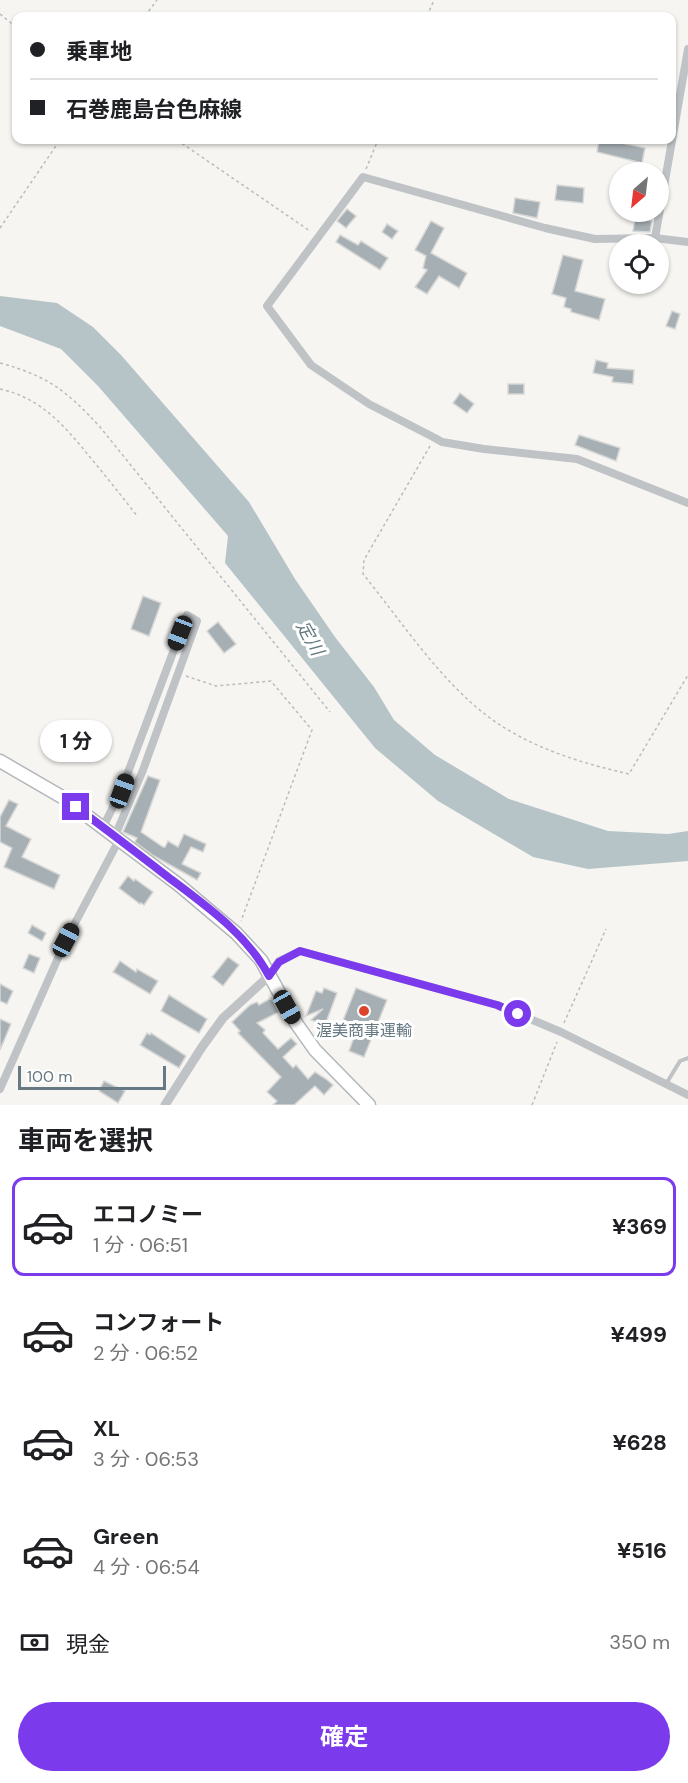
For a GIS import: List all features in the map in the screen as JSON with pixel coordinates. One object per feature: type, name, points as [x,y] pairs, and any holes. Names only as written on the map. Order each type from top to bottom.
[{"type":"main road","points":[[0,761],[62,797],[194,897],[236,933],[261,960],[296,1023],[315,1050],[369,1105]]},
{"type":"street","points":[[676,118],[688,49]]},
{"type":"street","points":[[656,234],[671,144]]},
{"type":"street","points":[[609,238],[595,238],[545,228],[363,177],[267,306],[311,364],[369,404],[442,442],[577,459],[688,503]]},
{"type":"street","points":[[669,240],[688,242]]},
{"type":"street","points":[[0,1089],[66,940],[117,838],[197,621],[187,615],[122,791],[103,827]]},
{"type":"street","points":[[165,1105],[188,1066],[224,1018],[269,976],[279,962],[300,951],[497,1005],[561,1032],[688,1095]]},
{"type":"lane","points":[[666,1084],[680,1061],[688,1058]]},
{"type":"path","points":[[0,14],[12,24]]},
{"type":"path","points":[[0,228],[57,144]]},
{"type":"path","points":[[183,144],[318,237]]},
{"type":"path","points":[[363,177],[376,144]]},
{"type":"path","points":[[0,363],[38,375],[58,386],[75,400],[100,427],[330,711]]},
{"type":"path","points":[[0,389],[14,392],[49,412],[67,428],[138,517]]},
{"type":"path","points":[[435,438],[364,560],[362,569],[363,574],[448,680],[469,700],[491,719],[547,749],[587,764],[629,774],[688,675]]},
{"type":"path","points":[[177,672],[216,687],[271,681],[312,730],[236,933]]},
{"type":"path","points":[[532,1105],[606,929]]},
{"type":"water","name":"定川","points":[[0,296],[57,303],[93,327],[121,355],[249,502],[295,579],[335,637],[374,687],[394,720],[435,755],[509,799],[608,831],[668,834],[688,831],[688,861],[588,869],[533,857],[438,801],[375,748],[225,563],[228,536],[98,386],[61,349],[0,326]]},
{"type":"building","points":[[598,144],[626,144],[645,148],[642,162],[597,152]]},
{"type":"building","points":[[557,185],[584,188],[583,203],[555,200]]},
{"type":"building","points":[[515,198],[540,202],[537,218],[513,213]]},
{"type":"building","points":[[347,209],[356,216],[346,228],[337,221]]},
{"type":"building","points":[[431,221],[444,228],[431,253],[467,273],[459,288],[439,276],[427,294],[415,287],[427,270],[423,268],[426,256],[415,250]]},
{"type":"building","points":[[634,222],[652,222],[650,232],[633,231]]},
{"type":"building","points":[[387,224],[398,231],[392,239],[382,232]]},
{"type":"building","points":[[340,235],[358,245],[361,241],[388,258],[380,270],[336,242]]},
{"type":"building","points":[[563,255],[583,260],[575,291],[605,299],[599,320],[571,312],[571,309],[564,307],[566,298],[552,294]]},
{"type":"building","points":[[672,311],[680,314],[675,329],[666,326]]},
{"type":"building","points":[[596,360],[608,363],[607,368],[634,370],[633,384],[612,382],[613,377],[593,373]]},
{"type":"building","points":[[508,384],[524,384],[524,394],[508,394]]},
{"type":"building","points":[[460,393],[474,404],[467,413],[453,403]]},
{"type":"building","points":[[579,435],[620,448],[616,461],[575,445]]},
{"type":"building","points":[[143,596],[161,603],[149,636],[131,629]]},
{"type":"building","points":[[218,622],[236,644],[224,653],[207,631]]},
{"type":"building","points":[[148,776],[160,780],[141,832],[163,847],[168,841],[178,847],[184,834],[206,844],[203,852],[191,847],[182,864],[201,873],[197,880],[154,856],[135,842],[137,838],[123,832]]},
{"type":"building","points":[[9,800],[18,804],[6,826],[31,839],[22,857],[60,875],[54,889],[4,867],[12,848],[0,842],[0,817]]},
{"type":"building","points":[[128,876],[153,892],[144,905],[119,888]]},
{"type":"building","points":[[32,925],[46,933],[42,941],[28,933]]},
{"type":"building","points":[[29,954],[40,958],[34,973],[23,968]]},
{"type":"building","points":[[228,957],[239,965],[223,986],[212,977]]},
{"type":"building","points":[[120,961],[136,972],[137,969],[158,981],[150,994],[113,972]]},
{"type":"building","points":[[0,984],[13,991],[7,1004],[0,1001]]},
{"type":"building","points":[[324,988],[337,993],[325,1025],[311,1020],[323,1009],[306,1016],[316,991],[322,993]]},
{"type":"building","name":"渥美商事運輸","points":[[356,988],[387,1000],[364,1057],[349,1051],[357,1029],[342,1023]]},
{"type":"building","points":[[169,995],[207,1019],[199,1033],[161,1011]]},
{"type":"building","points":[[271,998],[279,1012],[257,1023],[265,1030],[263,1033],[278,1049],[291,1038],[297,1044],[283,1057],[293,1068],[296,1065],[308,1079],[315,1072],[333,1085],[324,1095],[315,1086],[294,1105],[273,1105],[277,1101],[267,1092],[281,1077],[238,1033],[240,1031],[232,1022],[250,1005],[257,1002],[259,1005]]},
{"type":"building","points":[[0,1019],[11,1024],[0,1050]]},
{"type":"building","points":[[147,1033],[150,1035],[151,1033],[186,1056],[179,1068],[140,1045]]},
{"type":"building","points":[[104,1081],[125,1091],[118,1103],[99,1091]]},
{"type":"place","name":"渥美商事運輸","points":[[364,1011]]},
{"type":"route","points":[[76,807],[209,909],[261,960],[269,976],[279,962],[300,951],[497,1005],[518,1014]]}]
